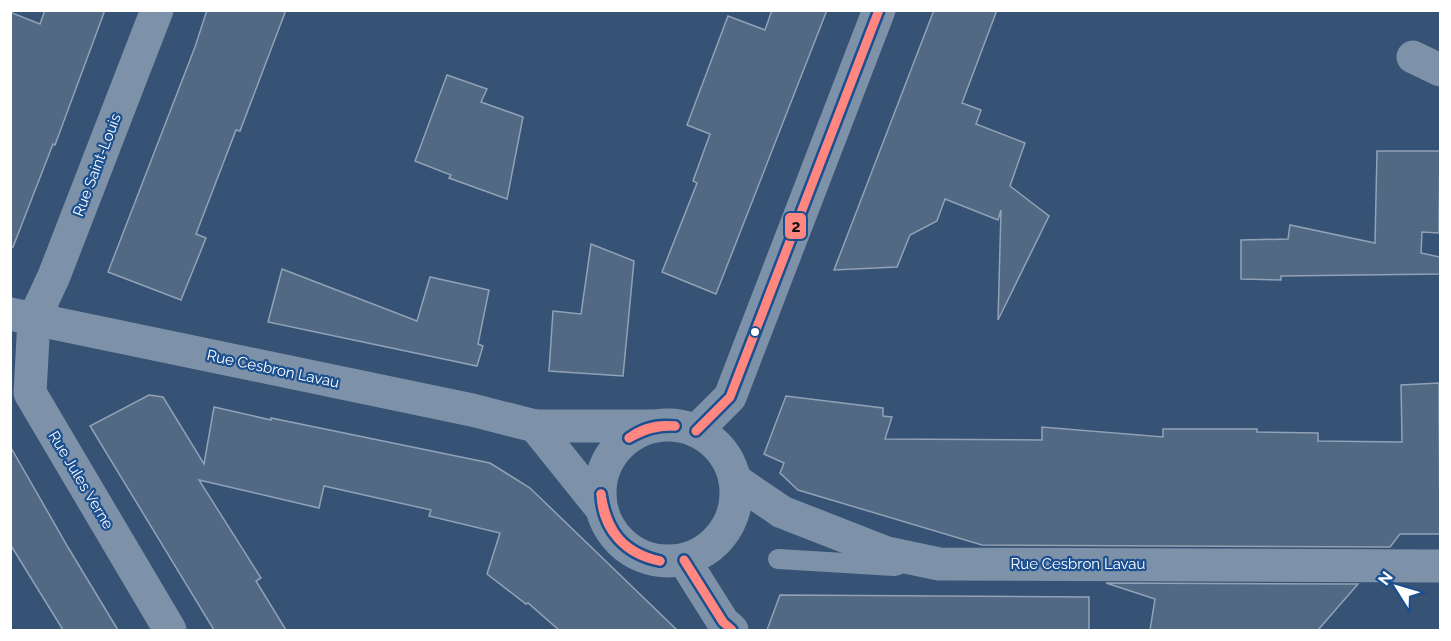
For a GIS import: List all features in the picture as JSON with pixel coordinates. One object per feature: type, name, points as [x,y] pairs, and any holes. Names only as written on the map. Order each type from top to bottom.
[{"type":"street","name":"Rue Saint-Louis","points":[[22,317],[54,276],[157,10]]},
{"type":"street","points":[[696,431],[730,397],[879,10]]},
{"type":"street","name":"Rue Cesbron Lavau","points":[[22,317],[472,410],[536,426],[654,426]]},
{"type":"street","name":"Rue Jules Verne","points":[[22,317],[30,393],[170,630]]},
{"type":"street","points":[[536,426],[601,508],[610,528],[623,545],[641,556],[662,561],[684,560],[703,552],[718,539],[729,523],[736,501],[735,480],[728,460],[714,443],[696,431],[676,426],[654,426],[634,434],[617,448],[606,465],[600,486],[601,508]]},
{"type":"street","name":"Rue Cesbron Lavau","points":[[735,480],[782,512],[887,553],[939,564],[1440,566]]},
{"type":"street","points":[[684,560],[723,622],[732,630]]},
{"type":"lane","points":[[778,559],[894,566],[915,559]]},
{"type":"building","points":[[45,10],[105,10],[55,145],[53,144],[13,247],[10,247],[10,12],[40,24]]},
{"type":"building","points":[[207,10],[286,10],[240,131],[236,130],[196,234],[206,238],[181,300],[108,272],[195,47]]},
{"type":"building","points":[[772,10],[827,10],[716,294],[662,272],[697,183],[693,181],[710,134],[687,125],[728,16],[765,30]]},
{"type":"building","points":[[934,10],[997,10],[962,103],[981,110],[976,124],[1025,143],[1010,186],[1049,216],[998,320],[1001,210],[998,220],[945,199],[937,221],[910,235],[897,267],[834,270]]},
{"type":"building","points":[[447,75],[487,89],[481,102],[523,117],[507,199],[449,178],[451,175],[415,161]]},
{"type":"building","points":[[1377,151],[1440,151],[1439,233],[1422,232],[1421,253],[1440,257],[1440,274],[1281,276],[1281,280],[1241,279],[1241,240],[1288,239],[1290,225],[1375,243]]},
{"type":"building","points":[[591,244],[634,261],[623,376],[549,371],[553,311],[581,314]]},
{"type":"building","points":[[282,269],[417,321],[430,277],[489,290],[478,344],[483,346],[477,366],[268,322]]},
{"type":"building","points":[[1439,383],[1440,534],[1400,534],[1390,547],[982,545],[798,490],[780,473],[784,463],[764,454],[786,396],[883,408],[883,416],[892,417],[885,439],[1042,440],[1042,427],[1163,437],[1163,429],[1257,429],[1257,432],[1318,433],[1318,441],[1402,442],[1401,385]]},
{"type":"building","points":[[149,395],[163,397],[204,464],[214,407],[490,463],[530,488],[677,630],[559,630],[528,603],[526,604],[487,574],[500,533],[429,516],[431,510],[324,486],[319,508],[199,480],[261,578],[256,581],[286,630],[214,630],[90,426]]},
{"type":"building","points":[[10,446],[118,630],[63,630],[10,544]]},
{"type":"building","points":[[1106,583],[1358,584],[1318,630],[1150,630],[1155,599]]},
{"type":"building","points":[[780,595],[1089,597],[1089,630],[767,630]]},
{"type":"transit line","name":"2","points":[[696,431],[730,397],[879,10]]},
{"type":"transit line","name":"2","points":[[629,438],[662,426],[675,426]]},
{"type":"transit line","name":"2","points":[[629,438],[650,428],[675,426]]},
{"type":"transit line","name":"2","points":[[601,494],[608,519],[619,538],[636,552],[660,561]]},
{"type":"transit line","name":"2","points":[[601,494],[606,519],[618,539],[637,553],[660,561]]},
{"type":"transit line","name":"2","points":[[684,560],[723,622],[732,630]]}]
